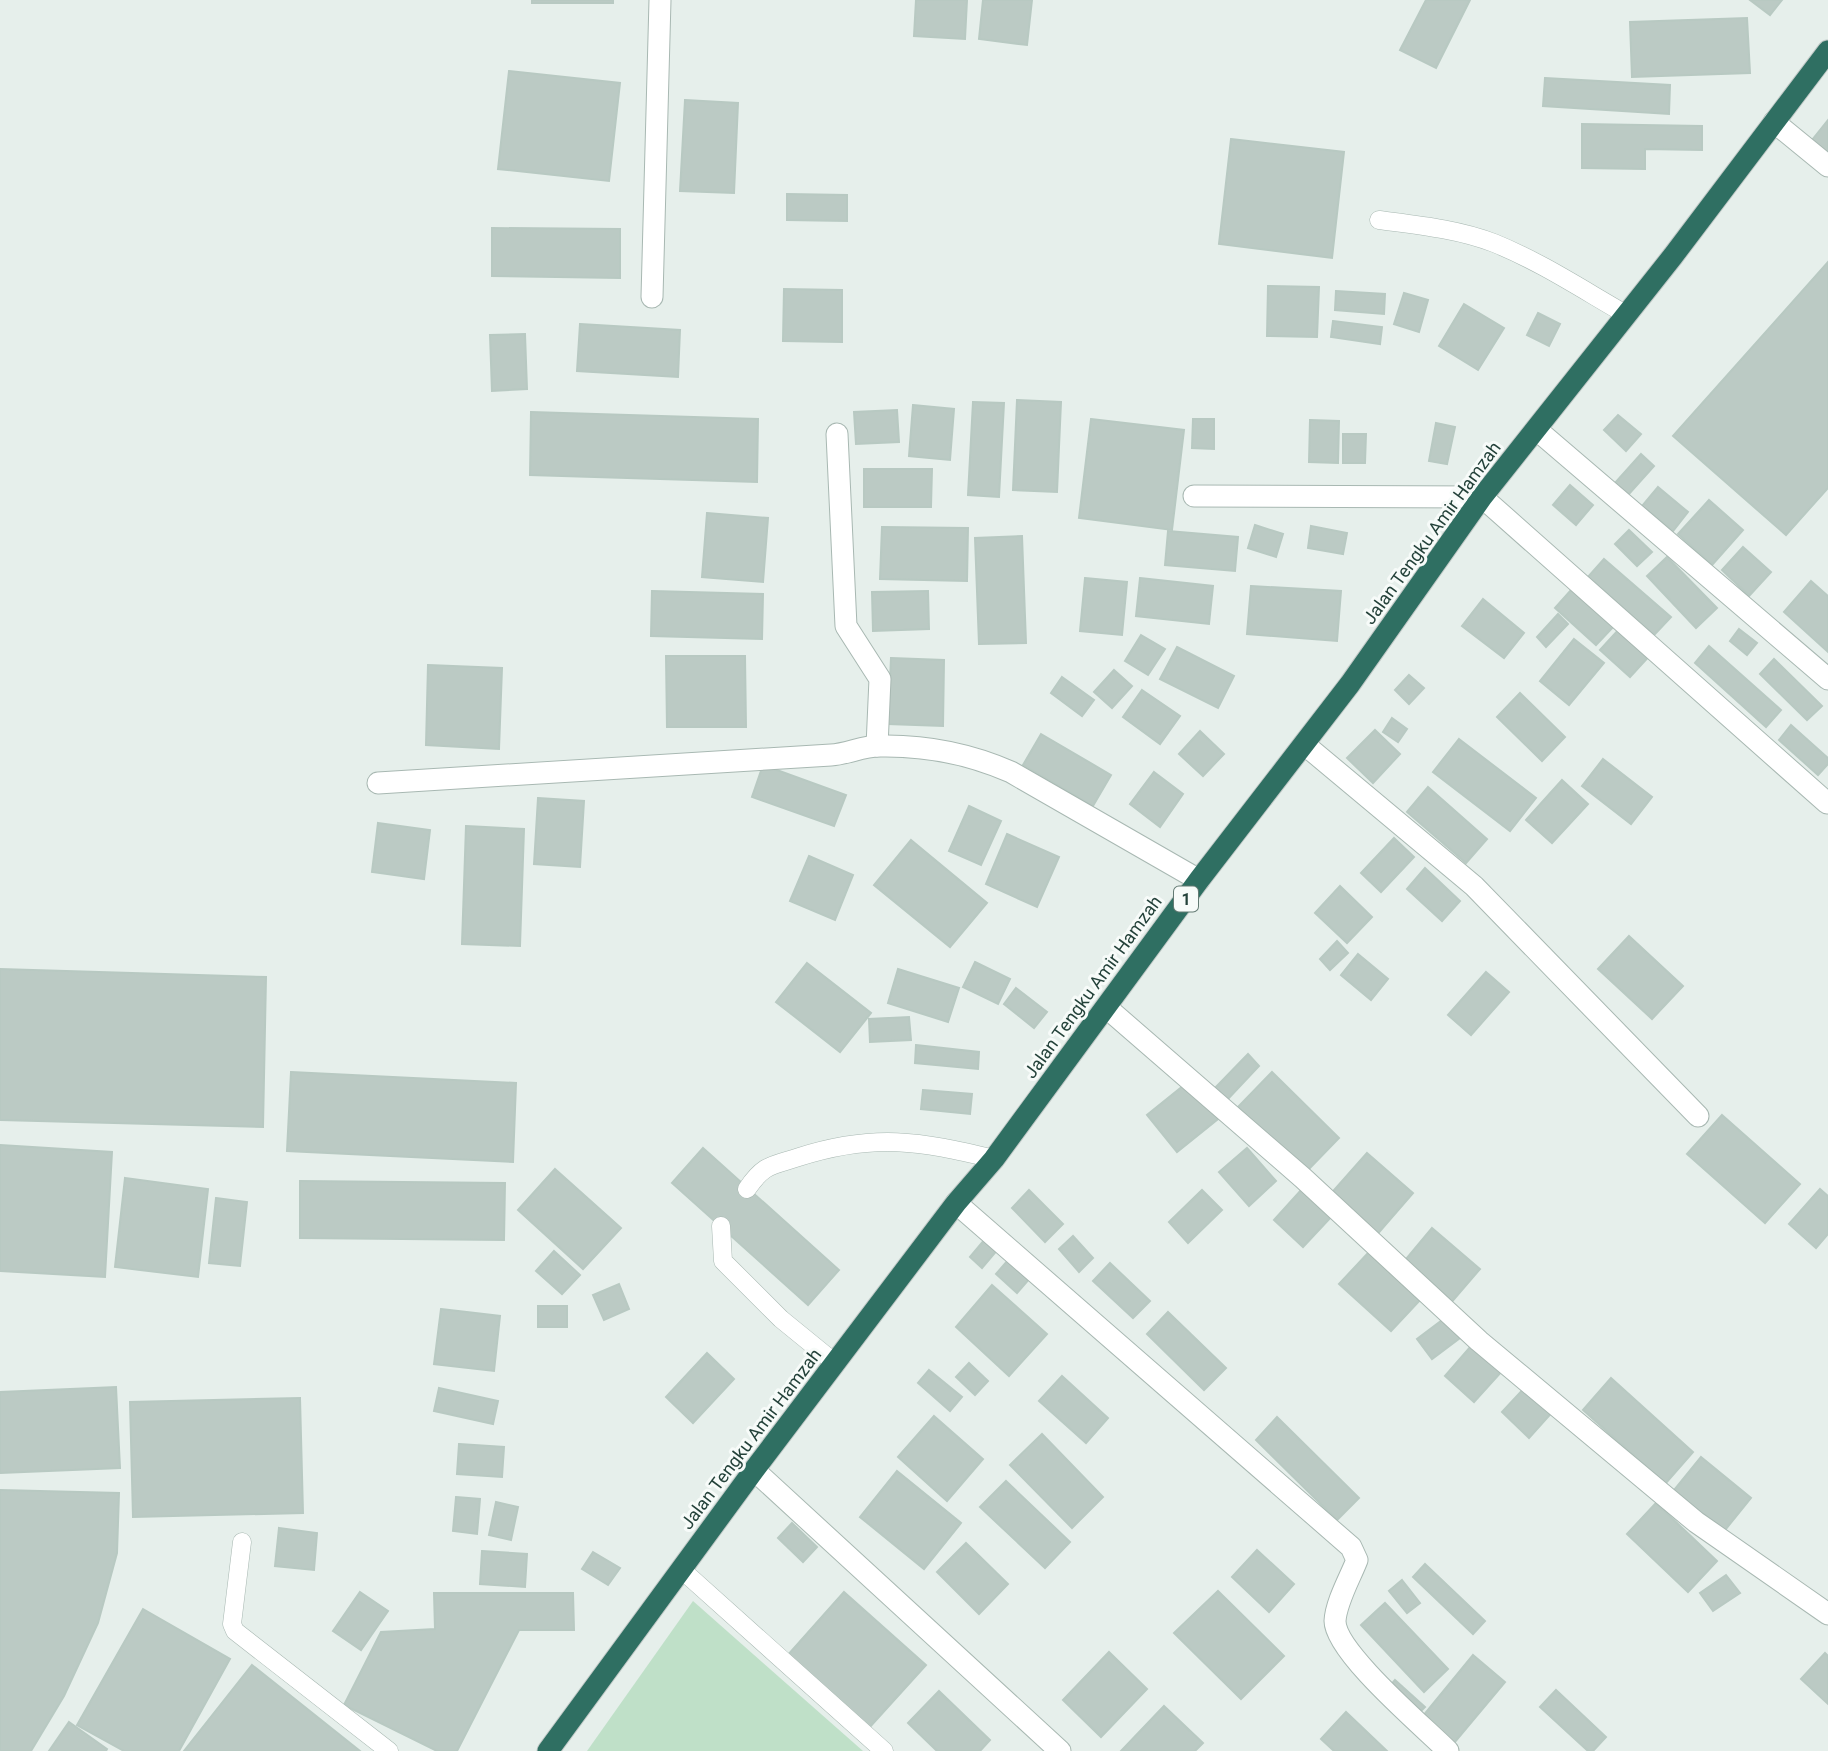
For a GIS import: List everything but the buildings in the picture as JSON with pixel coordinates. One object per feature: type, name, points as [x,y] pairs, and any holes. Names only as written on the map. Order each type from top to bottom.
[{"type":"highway","name":"Jalan Tengku Amir Hamzah","points":[[548,1751],[754,1470],[956,1203],[994,1159],[1199,880],[1304,744],[1482,497],[1537,430],[1828,51]]},
{"type":"street","points":[[652,297],[660,0]]},
{"type":"street","points":[[1774,122],[1828,166]]},
{"type":"street","points":[[1537,430],[1828,679]]},
{"type":"street","points":[[837,434],[846,626],[880,679],[877,746]]},
{"type":"street","points":[[1194,496],[1482,497],[1827,803]]},
{"type":"street","points":[[1304,744],[1474,886],[1698,1116]]},
{"type":"street","points":[[378,783],[831,755],[877,746],[951,751],[982,759],[1011,772],[1199,880]]},
{"type":"street","points":[[1107,1008],[1303,1178],[1479,1341],[1696,1522],[1828,1614]]},
{"type":"street","points":[[956,1203],[1352,1547],[1357,1560],[1337,1614],[1338,1634],[1365,1670],[1448,1751]]},
{"type":"street","points":[[754,1470],[1060,1751]]},
{"type":"lane","points":[[1379,220],[1453,231],[1492,242],[1527,258],[1626,315]]},
{"type":"lane","points":[[747,1189],[760,1170],[834,1146],[881,1140],[926,1143],[994,1159]]},
{"type":"lane","points":[[722,1226],[723,1261],[781,1319],[835,1363]]},
{"type":"lane","points":[[242,1542],[232,1624],[235,1631],[389,1751]]},
{"type":"lane","points":[[681,1570],[884,1751]]},
{"type":"green space","points":[[693,1601],[863,1751],[587,1751]]}]
